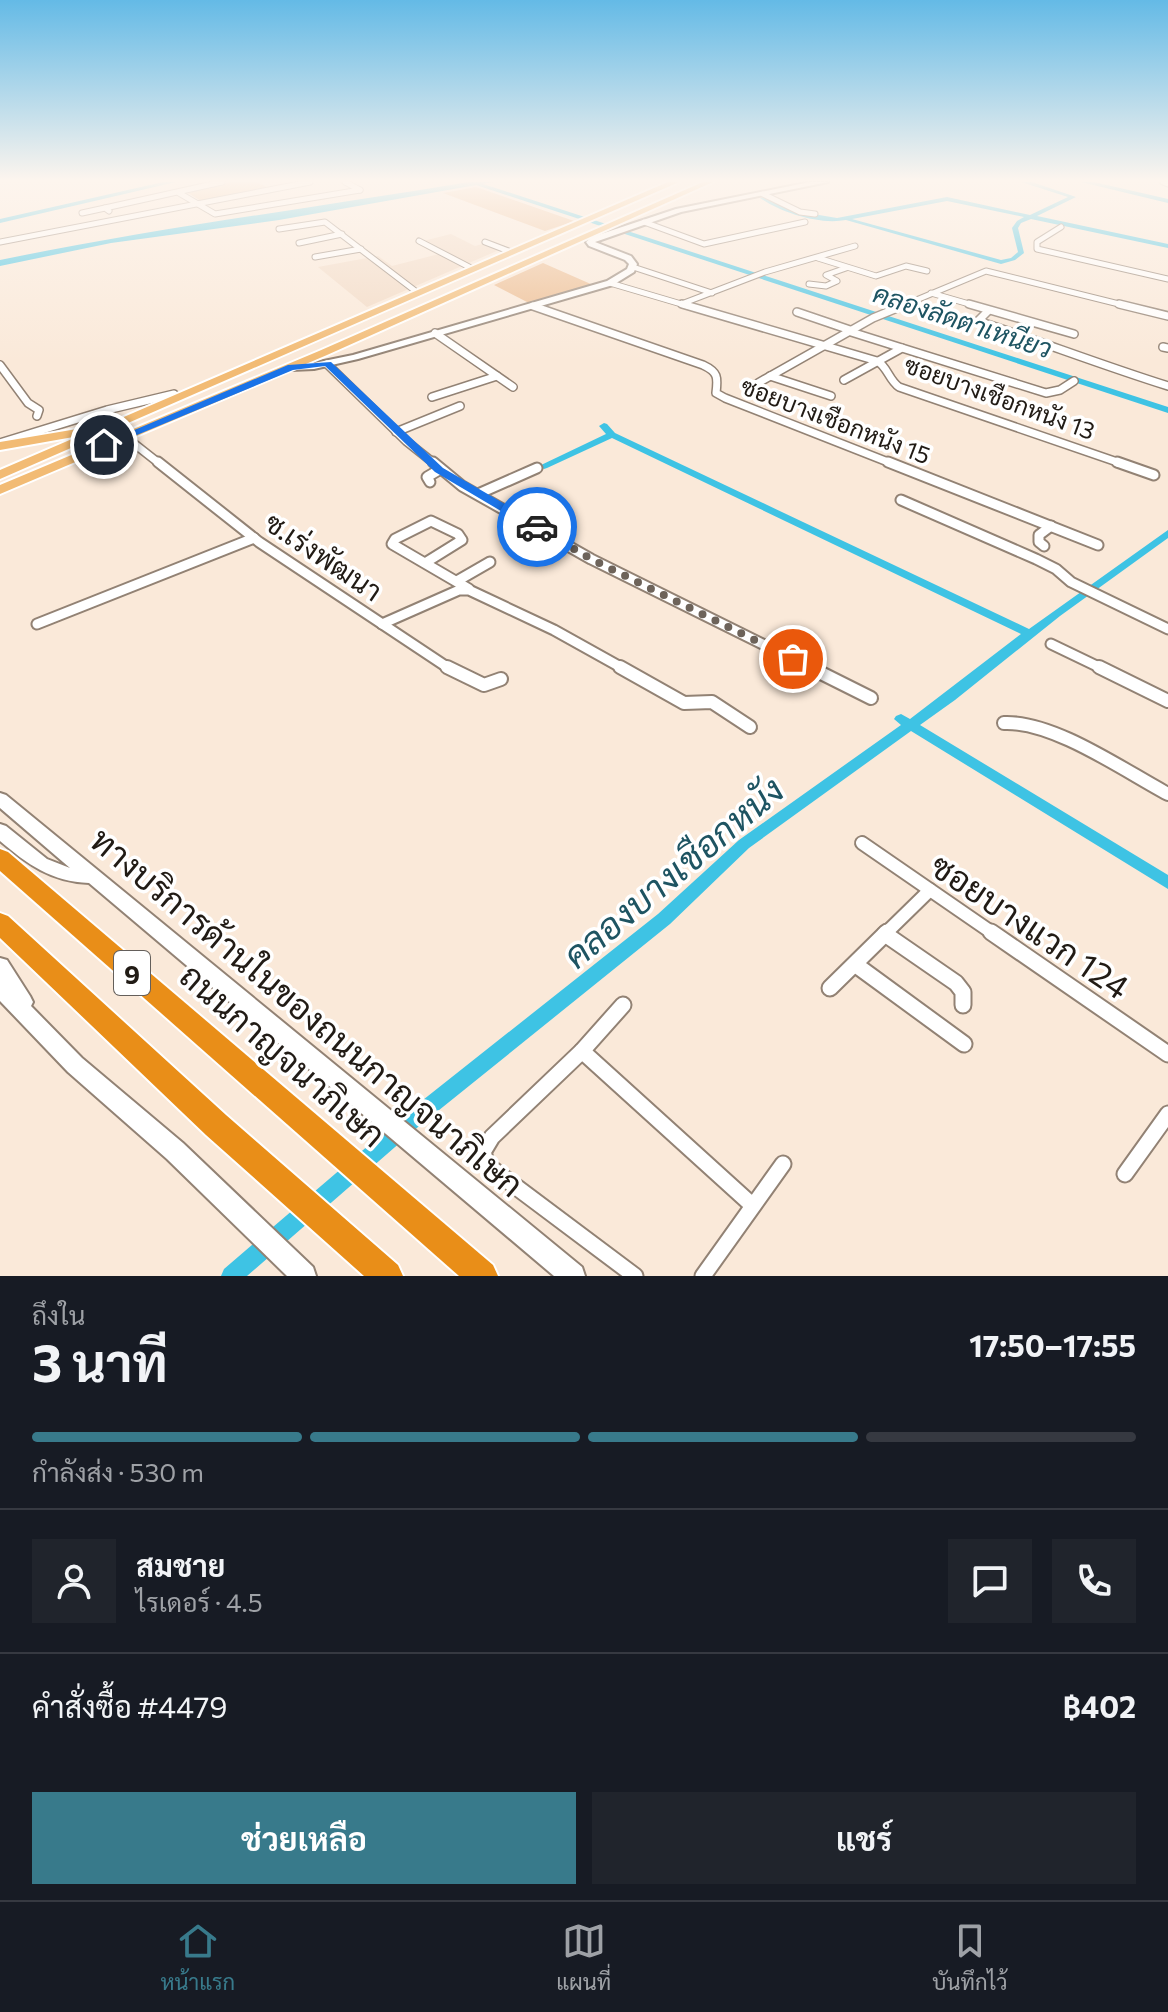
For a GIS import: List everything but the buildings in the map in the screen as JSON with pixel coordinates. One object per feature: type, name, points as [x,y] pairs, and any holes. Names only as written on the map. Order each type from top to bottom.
[{"type":"highway","name":"ถนนกาญจนาภิเษก","points":[[0,858],[482,1276]]},
{"type":"highway","name":"9","points":[[0,923],[216,1125],[385,1274]]},
{"type":"main road","points":[[0,475],[536,242]]},
{"type":"main road","points":[[0,490],[291,367],[325,358],[572,242]]},
{"type":"main road","points":[[0,468],[335,330]]},
{"type":"main road","points":[[0,499],[241,395],[277,373]]},
{"type":"main road","points":[[0,444],[43,441],[100,425]]},
{"type":"street","points":[[299,243],[306,242]]},
{"type":"street","points":[[352,242],[418,293]]},
{"type":"street","points":[[420,242],[473,269]]},
{"type":"street","points":[[485,242],[511,252]]},
{"type":"street","points":[[591,242],[628,258],[633,267],[712,293]]},
{"type":"street","points":[[1038,242],[1037,249],[1168,279]]},
{"type":"street","points":[[682,304],[756,275],[855,246]]},
{"type":"street","points":[[315,257],[361,249]]},
{"type":"street","points":[[816,258],[876,276],[906,266],[927,271]]},
{"type":"street","points":[[325,358],[339,360],[533,306],[610,283],[633,267]]},
{"type":"street","points":[[809,284],[830,285],[837,281],[826,276],[827,273],[848,267]]},
{"type":"street","points":[[758,383],[873,318],[986,271],[1168,316]]},
{"type":"street","name":"ซอยบางเชือกหนัง 13","points":[[610,283],[877,361],[883,364],[891,381],[899,387],[1154,475]]},
{"type":"street","points":[[931,293],[1074,334]]},
{"type":"street","points":[[966,304],[1039,314]]},
{"type":"street","name":"ซอยบางเชือกหนัง 15","points":[[533,306],[703,365],[715,371],[716,393],[725,398],[1098,545]]},
{"type":"street","points":[[988,311],[978,321],[1060,348],[1080,359],[1168,386]]},
{"type":"street","points":[[797,312],[1046,393],[1060,390],[1074,381]]},
{"type":"street","points":[[435,333],[513,387]]},
{"type":"street","points":[[844,380],[902,348]]},
{"type":"street","points":[[325,358],[396,432],[439,470],[591,559],[871,698]]},
{"type":"street","points":[[0,365],[28,403],[27,407],[47,428]]},
{"type":"street","points":[[432,397],[497,376]]},
{"type":"street","points":[[770,376],[831,396]]},
{"type":"street","points":[[396,432],[461,403],[451,391]]},
{"type":"street","points":[[0,444],[107,410],[174,394]]},
{"type":"street","points":[[107,410],[121,416]]},
{"type":"street","name":"ซ.เร่งพัฒนา","points":[[132,442],[254,538],[464,678],[484,685],[501,679]]},
{"type":"street","points":[[478,494],[537,468]]},
{"type":"street","points":[[430,482],[427,477],[439,470]]},
{"type":"street","points":[[901,500],[1050,565],[1082,588],[1168,629]]},
{"type":"street","points":[[425,563],[458,543],[462,537],[428,520],[391,542],[425,563],[457,581],[469,590],[554,630],[684,703],[712,702],[750,727]]},
{"type":"street","points":[[1044,546],[1039,542],[1039,535],[1051,526]]},
{"type":"street","points":[[37,624],[254,538]]},
{"type":"street","points":[[457,581],[490,562]]},
{"type":"street","points":[[382,624],[459,590],[469,590]]},
{"type":"street","points":[[1051,644],[1168,701]]},
{"type":"street","points":[[1004,723],[1038,725],[1168,794]]},
{"type":"street","name":"ทางบริการด้านในของถนนกาญจนาภิเษก","points":[[0,799],[573,1276]]},
{"type":"street","points":[[0,831],[50,870],[66,877],[90,876]]},
{"type":"street","name":"ซอยบางแวก 124","points":[[862,843],[1168,1054]]},
{"type":"street","points":[[830,988],[930,890]]},
{"type":"street","points":[[885,934],[956,983],[963,992],[963,1005]]},
{"type":"street","points":[[856,965],[964,1044]]},
{"type":"street","points":[[0,966],[36,1023]]},
{"type":"street","points":[[0,988],[75,1065],[175,1151],[304,1276]]},
{"type":"street","points":[[623,1005],[582,1051],[492,1137],[483,1152],[487,1165],[635,1276]]},
{"type":"street","points":[[582,1051],[752,1205]]},
{"type":"street","points":[[1125,1174],[1168,1114]]},
{"type":"street","points":[[703,1276],[783,1164]]},
{"type":"shaded area","points":[[424,242],[466,242],[475,246],[494,242],[506,247],[367,307],[318,267],[378,256],[392,266],[443,253]]},
{"type":"shaded area","points":[[543,263],[593,285],[529,303],[494,285]]},
{"type":"waterway","points":[[0,263],[104,242]]},
{"type":"waterway","name":"คลองลัดตาเหนียว","points":[[652,242],[1168,410]]},
{"type":"waterway","points":[[927,242],[1001,262],[1021,253],[1018,242]]},
{"type":"waterway","points":[[1147,242],[1168,246]]},
{"type":"waterway","points":[[604,426],[612,435]]},
{"type":"waterway","points":[[544,466],[612,435]]},
{"type":"waterway","points":[[612,435],[1030,634]]},
{"type":"waterway","name":"คลองบางเชือกหนัง","points":[[1030,634],[1168,533]]},
{"type":"waterway","name":"คลองบางเชือกหนัง","points":[[911,725],[1030,634]]},
{"type":"waterway","points":[[901,719],[911,725]]},
{"type":"waterway","name":"คลองบางเชือกหนัง","points":[[231,1276],[411,1121],[664,919],[744,844],[911,725]]},
{"type":"waterway","points":[[911,725],[1168,883]]},
{"type":"way so far","points":[[537,527],[591,559],[793,659]]},
{"type":"route","points":[[104,445],[291,367],[327,364],[439,470],[537,527]]}]
